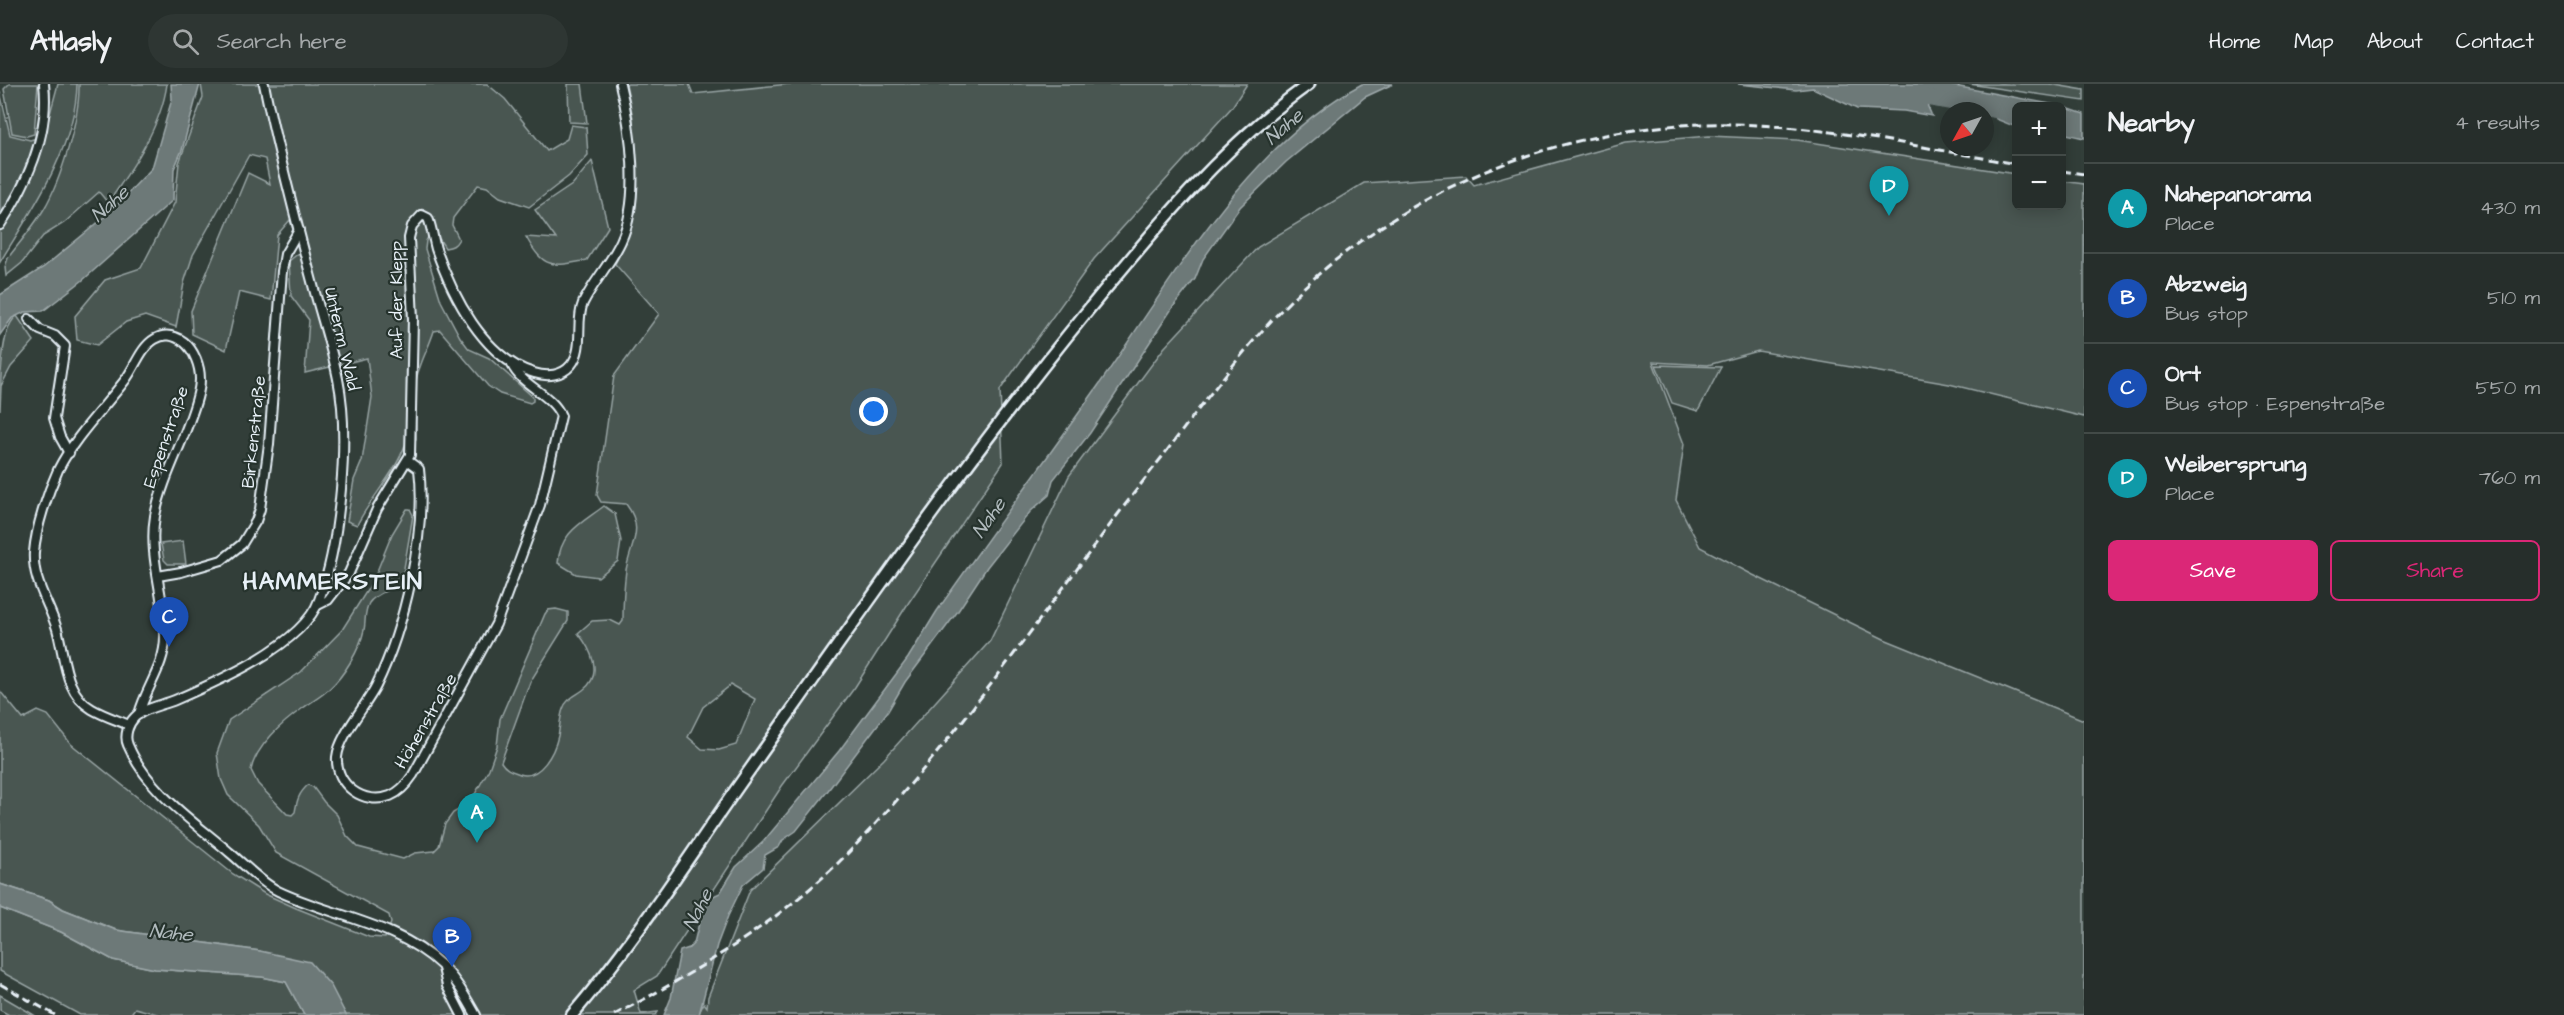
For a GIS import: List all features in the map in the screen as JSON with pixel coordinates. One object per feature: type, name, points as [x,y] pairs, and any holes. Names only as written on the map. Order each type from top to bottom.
[{"type":"main road","points":[[572,1015],[621,952],[963,472],[1079,322],[1130,260],[1208,173],[1251,131],[1309,84]]},
{"type":"street","points":[[0,225],[20,193],[34,160],[44,108],[44,84]]},
{"type":"street","name":"Unterm Wald","points":[[264,84],[274,136],[339,380],[342,406],[342,456],[336,526],[330,565],[318,605]]},
{"type":"street","name":"Auf der Klepp","points":[[408,461],[411,447],[413,319],[409,238],[412,226],[422,215],[428,218],[440,258],[476,328],[498,355],[512,365],[545,375],[563,372],[574,362],[582,306],[614,255],[630,219],[630,133],[620,84]]},
{"type":"street","name":"Birkenstraße","points":[[158,576],[222,560],[242,544],[256,521],[260,509],[269,444],[282,271],[285,254],[299,230]]},
{"type":"street","points":[[29,319],[40,330],[55,336],[65,346],[54,410],[60,437],[69,453],[60,467],[47,500],[35,543],[35,572],[57,629],[72,690],[82,702],[92,709],[129,725]]},
{"type":"street","name":"Espenstraße","points":[[69,453],[126,379],[151,342],[165,334],[174,336],[188,346],[199,369],[199,390],[155,515],[154,545],[164,615],[164,648],[158,671],[139,714]]},
{"type":"street","name":"Auf der Klepp","points":[[512,365],[518,375],[553,404],[561,416]]},
{"type":"street","name":"Höhenstraße","points":[[408,461],[419,469],[420,480],[417,538],[404,611],[384,670],[344,739],[337,757],[345,783],[351,790],[369,798],[389,796],[408,783],[486,645],[540,505],[561,416]]},
{"type":"street","points":[[408,461],[377,509],[349,573],[328,600],[318,605],[300,626],[246,667],[208,686],[139,714],[129,725],[126,739],[128,747],[144,772],[162,794],[272,887],[412,944],[443,967],[476,1015]]},
{"type":"street","points":[[443,967],[447,986],[462,1015]]},
{"type":"shaded area","points":[[9,84],[38,84],[34,134],[27,136],[12,133],[4,89]]},
{"type":"shaded area","points":[[58,84],[77,84],[75,107],[69,131],[50,177],[0,262],[0,92],[10,135],[30,140],[44,136]]},
{"type":"shaded area","points":[[79,84],[167,84],[159,116],[145,146],[108,203],[99,192],[64,223],[43,236],[22,263],[6,276],[5,267],[8,258],[40,215],[57,182],[73,131]]},
{"type":"shaded area","points":[[171,84],[200,84],[182,150],[174,169],[173,200],[83,280],[43,311],[25,312],[12,318],[0,335],[0,295],[44,267],[107,215],[152,168],[172,99]]},
{"type":"shaded area","points":[[201,84],[487,84],[505,99],[547,151],[567,139],[571,125],[586,127],[588,155],[569,176],[529,207],[500,197],[487,187],[478,185],[453,218],[452,225],[459,239],[456,243],[445,248],[433,229],[426,241],[425,249],[441,301],[460,337],[469,349],[489,358],[533,397],[533,401],[530,403],[500,394],[488,386],[440,330],[434,331],[417,375],[416,440],[405,445],[395,466],[357,525],[347,521],[354,480],[362,461],[372,397],[367,358],[305,373],[309,320],[291,296],[289,261],[300,252],[290,220],[277,235],[271,300],[239,292],[226,350],[192,334],[191,311],[248,173],[270,184],[265,159],[249,155],[193,255],[184,283],[176,327],[145,316],[126,322],[97,345],[77,340],[75,316],[105,280],[141,268],[175,202],[179,163],[203,97]]},
{"type":"shaded area","points":[[568,84],[582,84],[587,123],[569,122]]},
{"type":"shaded area","points":[[626,84],[689,84],[693,94],[789,84],[1247,84],[1232,107],[1094,259],[1000,390],[1003,463],[909,602],[855,687],[782,786],[657,976],[634,990],[641,1014],[658,1012],[656,1015],[346,1015],[343,1010],[260,951],[116,930],[63,909],[49,900],[0,884],[0,691],[23,719],[38,711],[48,715],[71,744],[233,874],[265,894],[296,908],[369,937],[385,938],[391,923],[389,915],[276,853],[259,825],[228,795],[221,779],[217,753],[229,720],[301,672],[342,630],[373,581],[392,534],[407,509],[410,509],[413,515],[402,580],[369,603],[359,645],[351,662],[335,684],[287,720],[258,752],[251,770],[258,784],[287,814],[292,815],[302,791],[308,785],[313,787],[337,815],[347,836],[358,847],[403,859],[415,853],[434,851],[439,846],[445,824],[453,813],[470,803],[489,769],[497,746],[500,719],[545,614],[548,610],[556,609],[568,612],[568,621],[530,682],[501,762],[509,770],[527,775],[534,773],[545,764],[556,743],[564,706],[589,684],[593,677],[591,654],[578,633],[592,621],[610,620],[620,625],[623,621],[626,570],[636,529],[632,513],[626,504],[601,502],[597,495],[614,376],[659,314],[615,264],[626,242],[635,212],[633,118]],"holes":[[[731,685],[755,699],[736,745],[719,750],[702,749],[688,737],[703,707]]]},
{"type":"shaded area","points":[[1362,84],[1393,84],[1365,97],[1286,162],[1240,207],[1203,259],[1195,279],[1173,307],[1090,433],[1053,480],[1049,495],[1030,512],[987,567],[958,611],[905,682],[888,711],[826,793],[796,831],[783,840],[779,847],[765,855],[763,868],[743,885],[717,945],[699,1015],[664,1015],[671,998],[680,951],[689,948],[694,943],[700,919],[711,897],[720,893],[736,867],[763,842],[839,751],[908,658],[937,611],[1214,219],[1282,142],[1321,110]]},
{"type":"shaded area","points":[[1738,84],[1944,84],[2040,102],[2012,102],[2012,125],[1996,119],[1994,102],[1925,100],[1932,116],[1904,111],[1857,109],[1813,88],[1796,90]]},
{"type":"shaded area","points":[[1969,84],[2049,84],[2084,90],[2084,101]]},
{"type":"shaded area","points":[[2066,107],[2084,114],[2084,138],[2066,134]]},
{"type":"shaded area","points":[[1709,136],[1797,140],[2012,173],[2012,210],[2066,210],[2066,182],[2084,184],[2084,417],[1949,384],[1758,351],[1708,365],[1653,362],[1684,444],[1676,500],[1700,547],[1884,639],[2084,720],[2084,1015],[698,1015],[704,1003],[707,1007],[708,997],[750,890],[884,759],[990,641],[1069,476],[1164,348],[1258,247],[1364,183],[1466,176],[1474,185],[1626,143]]},
{"type":"shaded area","points":[[592,161],[608,227],[587,260],[565,264],[550,263],[538,255],[526,237],[556,239],[535,210],[572,185]]},
{"type":"shaded area","points":[[17,316],[34,341],[11,367],[1,386],[0,410],[1,373],[4,344],[11,322]]},
{"type":"shaded area","points":[[1656,365],[1721,367],[1698,411],[1672,403]]},
{"type":"shaded area","points":[[604,506],[615,514],[621,541],[618,561],[598,577],[576,574],[558,563],[563,543],[580,523]]},
{"type":"shaded area","points":[[183,541],[186,564],[168,564],[164,560],[161,544]]},
{"type":"shaded area","points":[[0,884],[49,900],[63,909],[116,930],[260,951],[310,962],[331,986],[346,1015],[304,1015],[286,982],[262,977],[155,969],[113,960],[61,932],[0,908]]},
{"type":"shaded area","points":[[0,908],[61,932],[113,960],[155,969],[262,977],[286,982],[304,1015],[161,1015],[135,1008],[130,1015],[80,1015],[0,971]]},
{"type":"shaded area","points":[[0,995],[34,1015],[9,1015],[0,1010]]},
{"type":"waterway","name":"Nahe","points":[[1917,96],[2012,113]]},
{"type":"railway","points":[[614,1015],[675,982],[737,944],[795,901],[847,854],[890,808],[971,710],[1123,507],[1244,352],[1298,293],[1338,258],[1382,226],[1427,199],[1525,156],[1628,131],[1681,125],[1766,125],[1808,129],[1892,141],[2012,163]]},
{"type":"railway","points":[[2066,172],[2084,174]]},
{"type":"railway","points":[[0,984],[55,1015]]},
{"type":"place","name":"Weibersprung","points":[[1889,216]]},
{"type":"place","name":"Ort","points":[[169,647]]},
{"type":"place","name":"Nahepanorama","points":[[477,843]]},
{"type":"place","name":"Abzweig","points":[[452,967]]},
{"type":"district","name":"HAMMERSTEIN","points":[[333,582]]}]
